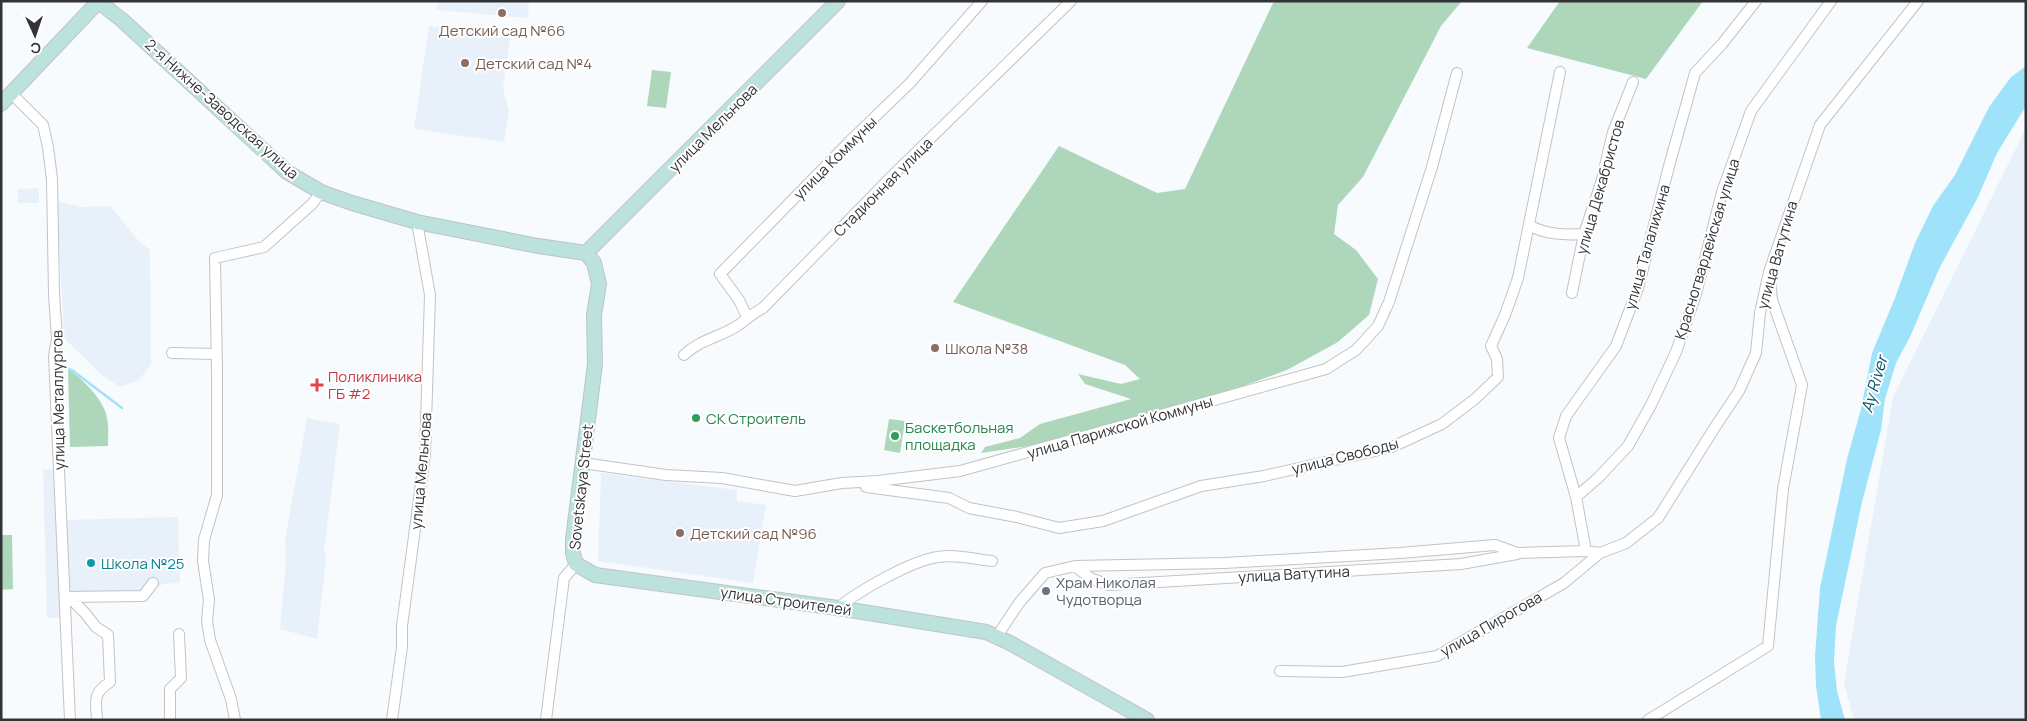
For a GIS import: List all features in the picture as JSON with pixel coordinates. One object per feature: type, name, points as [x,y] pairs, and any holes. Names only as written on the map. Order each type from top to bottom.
[{"type":"main road","name":"улица Мельнова","points":[[586,253],[838,1]]},
{"type":"main road","name":"2-я Нижне-Заводская улица","points":[[99,2],[122,20],[287,172],[321,192],[417,222],[538,246],[586,253]]},
{"type":"main road","points":[[4,101],[99,2]]},
{"type":"main road","name":"Sovetskaya Street","points":[[576,564],[572,539],[595,364],[594,314],[599,284],[594,263],[586,253]]},
{"type":"main road","name":"улица Строителей","points":[[576,564],[595,575],[838,608],[976,630],[997,636],[1148,720]]},
{"type":"street","name":"улица Коммуны","points":[[747,317],[739,300],[720,274],[853,138],[910,83],[982,1]]},
{"type":"street","name":"Стадионная улица","points":[[684,354],[692,346],[737,326],[747,317],[763,308],[895,173],[1070,1]]},
{"type":"street","name":"улица Талалихина","points":[[1576,497],[1559,438],[1566,416],[1616,346],[1638,288],[1695,74],[1756,1]]},
{"type":"street","name":"Красногвардейская улица","points":[[1576,497],[1598,478],[1628,446],[1652,405],[1676,352],[1690,310],[1722,192],[1751,111],[1783,65],[1832,1]]},
{"type":"street","name":"улица Ватутина","points":[[1075,566],[1090,578],[1109,586],[1444,565],[1517,554],[1586,551],[1600,553],[1626,543],[1658,518],[1714,427],[1739,391],[1756,353],[1760,313],[1769,272],[1820,125],[1918,1]]},
{"type":"street","name":"улица Свободы","points":[[842,483],[949,498],[969,508],[1017,517],[1058,528],[1104,521],[1201,486],[1264,476],[1392,447],[1442,424],[1475,399],[1498,377],[1496,359],[1491,346],[1505,315],[1518,278],[1560,72]]},
{"type":"street","name":"улица Парижской Коммуны","points":[[583,463],[666,475],[722,478],[795,491],[842,483],[960,472],[1326,369],[1356,350],[1378,326],[1389,302],[1432,167],[1457,73]]},
{"type":"street","name":"улица Декабристов","points":[[1572,293],[1584,234],[1601,183],[1613,132],[1633,82]]},
{"type":"street","name":"улица Металлургов","points":[[4,101],[44,125],[52,179],[54,294],[57,339],[54,356],[67,597],[70,720]]},
{"type":"street","points":[[235,720],[231,699],[210,640],[207,621],[209,600],[203,561],[204,540],[217,496],[217,354],[214,258],[264,247],[312,204],[321,192]]},
{"type":"street","name":"улица Мельнова","points":[[392,720],[402,647],[402,626],[425,454],[430,295],[417,222]]},
{"type":"street","points":[[1529,225],[1538,230],[1564,235],[1584,234]]},
{"type":"street","points":[[1648,720],[1768,646],[1783,489],[1802,384],[1772,300],[1769,272]]},
{"type":"street","points":[[172,353],[217,354]]},
{"type":"street","points":[[1576,497],[1586,551]]},
{"type":"street","name":"улица Ватутина","points":[[997,636],[1019,603],[1045,573],[1075,566],[1224,563],[1400,553],[1495,545],[1517,554]]},
{"type":"street","name":"улица Пирогова","points":[[1280,670],[1342,672],[1437,656],[1564,582],[1600,553]]},
{"type":"street","points":[[838,608],[852,596],[923,560],[940,556],[992,561]]},
{"type":"street","name":"Sovetskaya Street","points":[[546,720],[564,578],[576,564]]},
{"type":"street","points":[[67,597],[143,596],[153,583]]},
{"type":"street","points":[[67,597],[85,613],[96,627],[108,635],[110,682],[99,689],[96,694],[97,720]]},
{"type":"street","points":[[170,720],[170,689],[181,678],[179,634]]},
{"type":"shaded area","name":"Детский сад №66","points":[[438,1],[529,1],[528,18],[437,10]]},
{"type":"shaded area","name":"Детский сад №4","points":[[429,26],[510,38],[503,88],[509,111],[504,142],[414,129]]},
{"type":"shaded area","points":[[2026,128],[2026,720],[1854,720],[1844,683],[1893,397]]},
{"type":"shaded area","points":[[39,188],[39,203],[18,203],[18,189]]},
{"type":"shaded area","points":[[57,201],[81,207],[110,206],[137,239],[150,250],[151,364],[139,380],[120,387],[102,375],[64,338]]},
{"type":"shaded area","points":[[307,418],[340,424],[324,550],[326,560],[317,639],[280,629],[286,561],[285,540]]},
{"type":"shaded area","points":[[43,469],[58,469],[61,618],[47,618]]},
{"type":"shaded area","name":"Детский сад №96","points":[[601,473],[737,490],[737,501],[766,505],[753,583],[598,561]]},
{"type":"shaded area","points":[[178,517],[180,583],[163,584],[150,591],[68,595],[64,520]]},
{"type":"green space","points":[[1274,1],[1462,1],[1441,26],[1363,177],[1338,205],[1334,234],[1356,250],[1378,279],[1369,315],[1338,342],[1287,370],[1224,393],[1029,446],[981,453],[985,447],[1020,438],[1040,424],[1131,399],[1085,384],[1078,374],[1121,384],[1140,379],[1125,365],[953,302],[1059,146],[1157,193],[1185,189]]},
{"type":"green space","points":[[1560,1],[1703,1],[1646,79],[1527,48]]},
{"type":"green space","points":[[652,70],[671,72],[666,108],[647,106]]},
{"type":"green space","points":[[68,369],[86,384],[102,404],[108,421],[108,446],[70,447]]},
{"type":"green space","name":"Баскетбольная площадка","points":[[889,419],[905,421],[900,453],[884,450]]},
{"type":"green space","points":[[1,535],[12,535],[13,589],[1,590]]},
{"type":"water","name":"Ay River","points":[[2026,66],[2026,106],[1997,153],[1978,197],[1939,269],[1910,337],[1896,363],[1885,399],[1881,430],[1862,502],[1836,626],[1834,662],[1837,691],[1845,720],[1821,720],[1816,686],[1815,656],[1820,588],[1847,459],[1861,409],[1872,353],[1915,243],[1933,206],[1955,175],[1989,107],[2011,77]]},
{"type":"waterway","points":[[62,366],[73,371],[122,408]]},
{"type":"place","name":"Детский сад №66","points":[[502,13]]},
{"type":"place","name":"Детский сад №4","points":[[465,63]]},
{"type":"place","name":"Школа №38","points":[[935,348]]},
{"type":"place","name":"Поликлиника ГБ #2","points":[[317,385]]},
{"type":"place","name":"СК Строитель","points":[[696,418]]},
{"type":"place","name":"Баскетбольная площадка","points":[[895,436]]},
{"type":"place","name":"Детский сад №96","points":[[680,533]]},
{"type":"place","name":"Школа №25","points":[[91,563]]},
{"type":"place","name":"Храм Николая Чудотворца","points":[[1046,591]]}]
